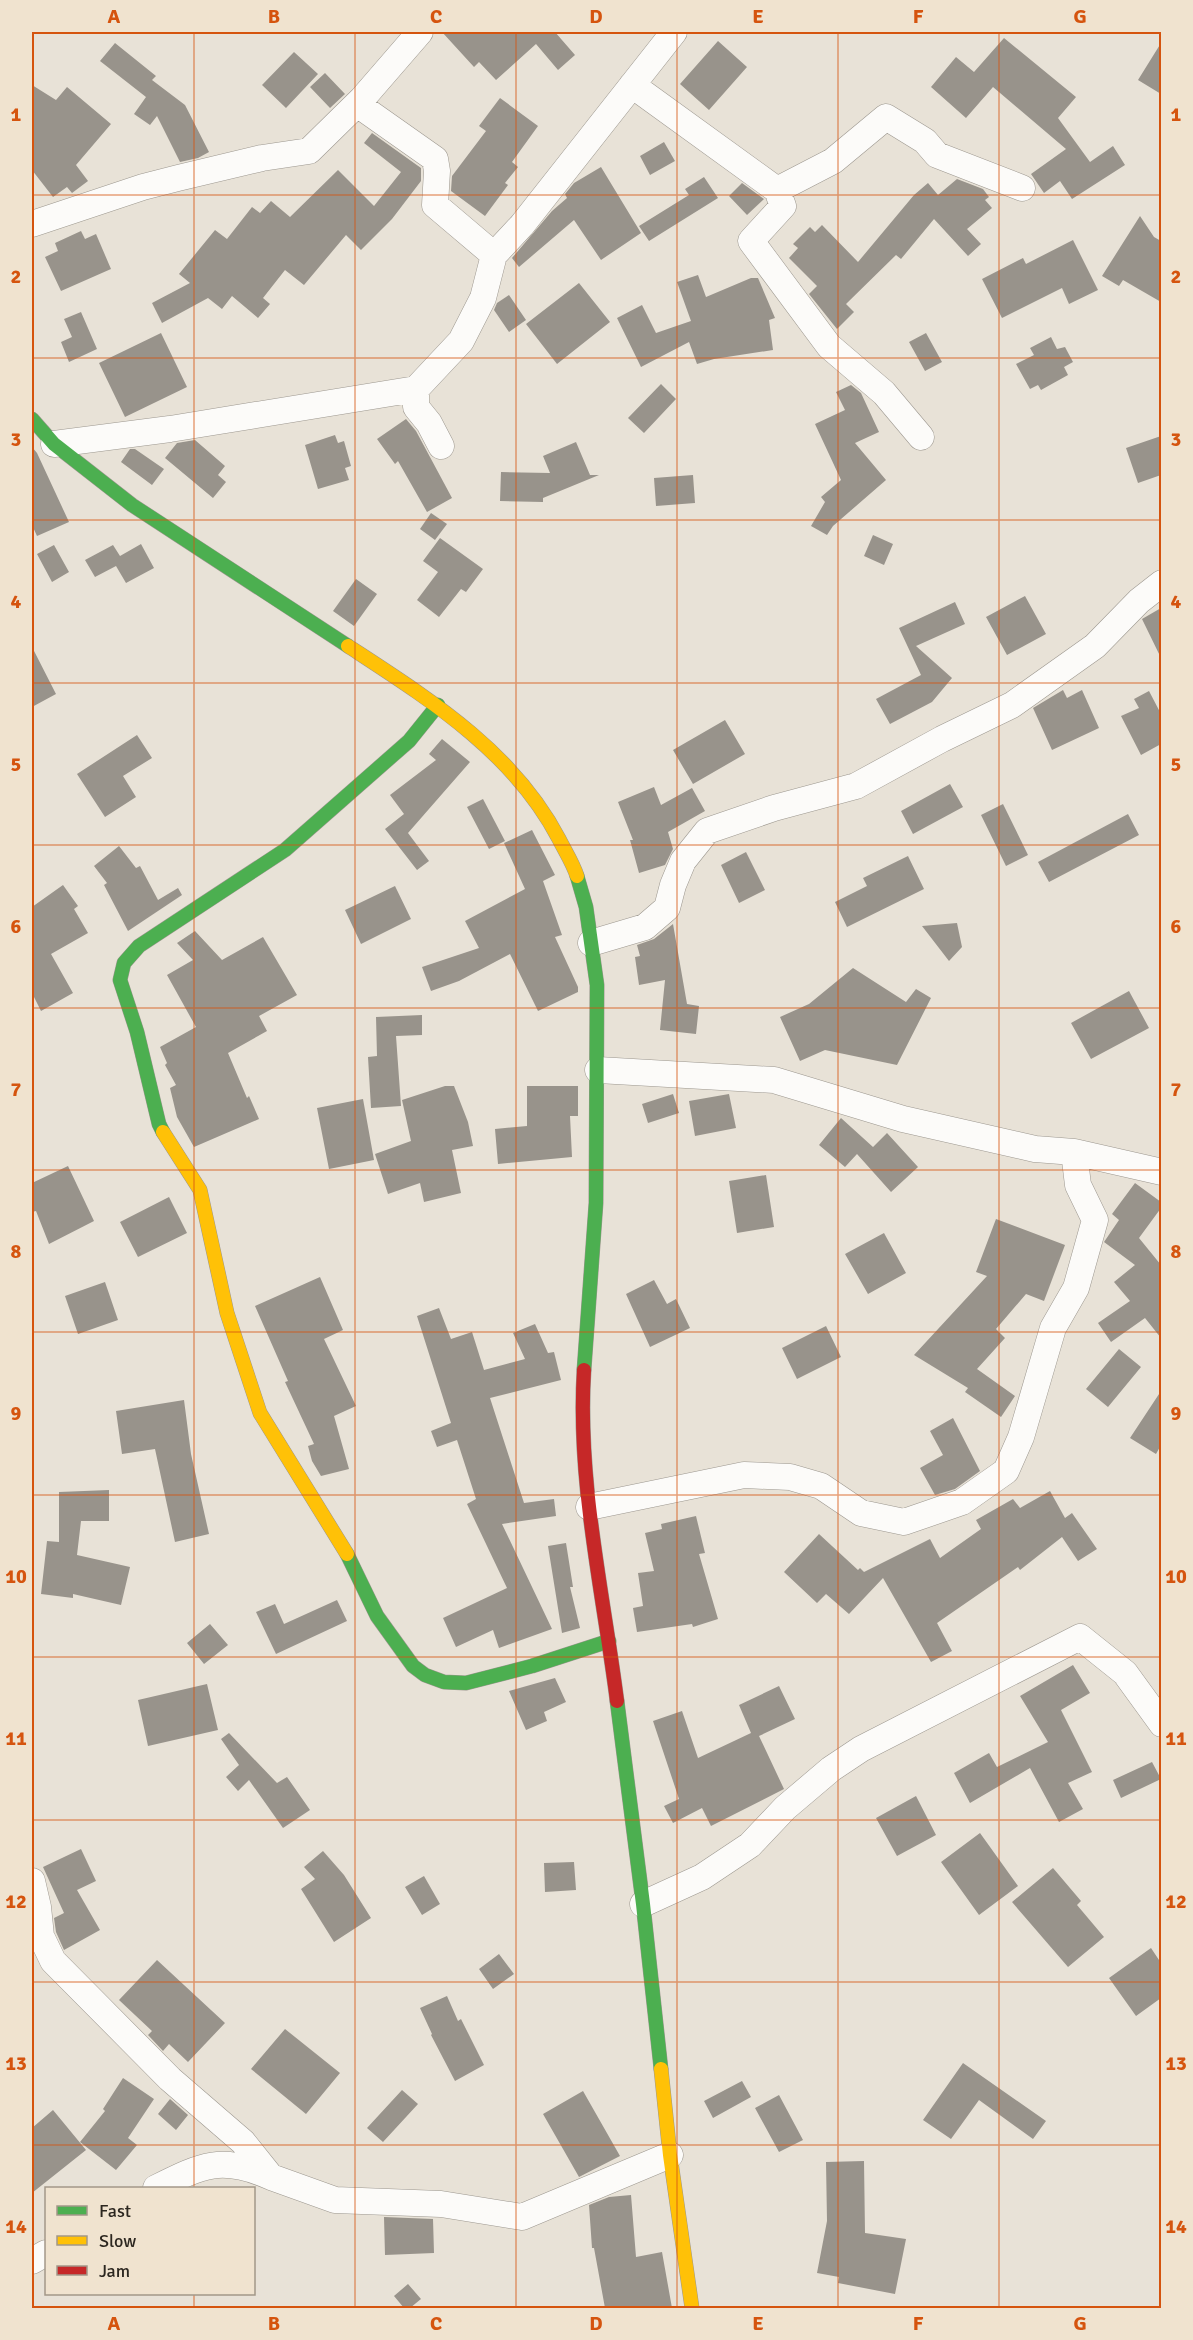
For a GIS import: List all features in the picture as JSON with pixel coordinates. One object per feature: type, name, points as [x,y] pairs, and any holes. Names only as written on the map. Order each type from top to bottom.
[{"type":"main road","points":[[32,419],[54,444],[132,505],[438,705],[493,753],[526,787],[552,826],[575,870],[586,907],[597,985],[596,1203],[584,1374],[584,1453],[589,1507],[643,1904],[670,2155],[692,2308]]},
{"type":"main road","points":[[438,705],[409,741],[285,850],[139,946],[124,963],[120,980],[138,1032],[159,1124],[200,1190],[227,1313],[260,1413],[341,1543],[377,1616],[413,1666],[425,1675],[444,1682],[466,1683],[532,1666],[609,1641]]},
{"type":"street","points":[[32,224],[160,182],[262,158],[309,151],[357,104],[420,32]]},
{"type":"street","points":[[54,444],[170,429],[416,390],[461,341],[483,298],[494,255],[522,225],[674,32]]},
{"type":"street","points":[[632,85],[777,190],[783,206],[751,241],[829,346],[884,393],[921,437]]},
{"type":"street","points":[[357,104],[435,159],[435,205],[494,255]]},
{"type":"street","points":[[777,190],[833,161],[886,117],[925,141],[937,155],[1022,188]]},
{"type":"street","points":[[416,390],[416,407],[429,423],[441,446]]},
{"type":"street","points":[[591,943],[645,927],[666,908],[683,861],[707,831],[774,808],[856,786],[942,739],[1012,705],[1095,646],[1139,601],[1161,583]]},
{"type":"street","points":[[598,1070],[774,1080],[903,1119],[1035,1149],[1074,1152],[1161,1172]]},
{"type":"street","points":[[589,1507],[744,1476],[790,1477],[821,1486],[861,1513],[904,1522],[962,1502],[1006,1471],[1021,1437],[1053,1328],[1076,1287],[1095,1220],[1077,1185],[1074,1152]]},
{"type":"street","points":[[643,1904],[702,1877],[750,1845],[785,1808],[831,1770],[861,1749],[1080,1637],[1125,1673],[1161,1724]]},
{"type":"street","points":[[32,1881],[41,1936],[53,1960],[170,2079],[243,2142],[271,2177]]},
{"type":"street","points":[[158,2187],[194,2169],[225,2163],[248,2166],[271,2177],[335,2200],[441,2204],[522,2217],[670,2155]]},
{"type":"building","points":[[442,32],[555,32],[575,55],[558,70],[536,44],[496,80],[479,62],[474,67]]},
{"type":"building","points":[[1004,38],[1076,97],[1058,118],[1090,162],[1113,146],[1125,165],[1072,199],[1060,181],[1044,193],[1031,174],[1066,149],[993,87],[966,118],[931,87],[956,57],[974,72]]},
{"type":"building","points":[[718,41],[747,67],[709,110],[680,84]]},
{"type":"building","points":[[115,43],[156,76],[152,80],[185,105],[209,152],[198,158],[180,162],[157,116],[150,125],[134,114],[146,97],[100,61]]},
{"type":"building","points":[[1161,43],[1161,94],[1138,80]]},
{"type":"building","points":[[294,52],[318,74],[286,108],[262,85]]},
{"type":"building","points":[[325,73],[345,94],[330,108],[310,87]]},
{"type":"building","points":[[32,85],[56,100],[67,87],[111,124],[76,165],[88,181],[72,193],[67,187],[53,197],[32,170]]},
{"type":"building","points":[[500,98],[538,126],[512,162],[518,167],[505,183],[508,185],[485,216],[451,191],[452,176],[486,131],[479,126]]},
{"type":"building","points":[[372,133],[421,168],[421,181],[392,219],[361,250],[346,235],[304,285],[285,270],[263,298],[270,304],[258,318],[232,296],[222,309],[208,298],[162,323],[152,303],[190,283],[179,274],[215,230],[227,239],[252,207],[260,213],[271,201],[290,217],[338,170],[374,206],[401,172],[364,143]]},
{"type":"building","points":[[664,142],[675,161],[650,175],[640,156]]},
{"type":"building","points":[[601,167],[641,233],[601,260],[574,220],[519,267],[512,258],[552,211],[567,198],[565,194],[574,183]]},
{"type":"building","points":[[704,177],[718,198],[649,241],[639,226],[689,195],[685,189]]},
{"type":"building","points":[[957,179],[983,189],[989,197],[985,200],[992,208],[967,229],[981,244],[968,256],[934,219],[901,259],[896,255],[846,304],[854,312],[837,329],[809,294],[817,286],[789,258],[798,248],[793,244],[810,227],[815,232],[822,225],[858,262],[914,195],[928,183],[938,195]]},
{"type":"building","points":[[742,183],[764,199],[747,215],[729,196]]},
{"type":"building","points":[[1140,216],[1154,237],[1161,241],[1161,302],[1123,280],[1119,286],[1102,276]]},
{"type":"building","points":[[81,231],[85,239],[96,234],[111,269],[61,291],[45,257],[58,251],[55,243]]},
{"type":"building","points":[[1073,240],[1098,290],[1069,304],[1062,288],[1002,318],[982,279],[1023,258],[1026,264]]},
{"type":"building","points":[[698,275],[706,297],[751,278],[758,278],[775,318],[769,320],[773,350],[714,359],[697,364],[689,342],[641,367],[617,318],[642,305],[656,333],[691,321],[677,282]]},
{"type":"building","points":[[579,283],[610,322],[557,364],[526,324]]},
{"type":"building","points":[[509,295],[526,320],[509,332],[494,310],[497,303]]},
{"type":"building","points":[[81,312],[97,349],[69,362],[61,342],[72,337],[64,319]]},
{"type":"building","points":[[161,333],[187,387],[125,417],[99,363]]},
{"type":"building","points":[[926,333],[942,362],[925,371],[909,342]]},
{"type":"building","points":[[1051,337],[1057,349],[1065,347],[1073,362],[1064,367],[1068,375],[1041,390],[1038,385],[1030,389],[1016,364],[1034,355],[1030,348]]},
{"type":"building","points":[[661,384],[676,399],[644,433],[628,418]]},
{"type":"building","points":[[851,385],[861,393],[879,432],[855,443],[886,480],[833,526],[827,535],[811,526],[825,502],[821,497],[841,480],[815,424],[845,410],[836,392]]},
{"type":"building","points":[[406,419],[416,431],[452,498],[427,512],[398,461],[395,464],[377,439]]},
{"type":"building","points":[[335,435],[338,443],[344,441],[351,466],[345,468],[349,480],[318,489],[305,445]]},
{"type":"building","points":[[1161,436],[1161,475],[1138,483],[1126,448]]},
{"type":"building","points":[[195,440],[225,466],[218,475],[226,482],[213,498],[165,458],[177,443]]},
{"type":"building","points":[[576,442],[590,475],[599,475],[543,498],[543,502],[500,501],[501,472],[550,473],[543,456]]},
{"type":"building","points":[[32,447],[37,453],[69,522],[37,536],[32,525]]},
{"type":"building","points":[[130,449],[135,449],[164,469],[152,485],[121,462]]},
{"type":"building","points":[[693,475],[695,503],[656,506],[654,478]]},
{"type":"building","points":[[431,513],[447,524],[435,540],[420,529]]},
{"type":"building","points":[[873,535],[893,544],[884,565],[864,556]]},
{"type":"building","points":[[440,538],[483,569],[466,592],[461,589],[439,617],[417,600],[438,572],[423,561]]},
{"type":"building","points":[[141,544],[154,568],[126,583],[116,566],[95,577],[85,560],[113,545],[120,556]]},
{"type":"building","points":[[54,545],[69,572],[52,582],[37,554]]},
{"type":"building","points":[[356,579],[377,594],[354,626],[333,611]]},
{"type":"building","points":[[1025,596],[1046,634],[1007,655],[986,617]]},
{"type":"building","points":[[955,602],[965,624],[916,646],[952,678],[932,702],[890,724],[876,699],[921,675],[899,628]]},
{"type":"building","points":[[1161,608],[1161,658],[1142,619]]},
{"type":"building","points":[[32,647],[56,694],[32,707]]},
{"type":"building","points":[[1063,690],[1067,698],[1082,690],[1099,728],[1052,750],[1033,708]]},
{"type":"building","points":[[1149,691],[1161,714],[1161,744],[1141,755],[1121,716],[1139,708],[1134,699]]},
{"type":"building","points":[[725,720],[745,754],[693,784],[673,750]]},
{"type":"building","points":[[137,735],[152,758],[123,776],[136,797],[105,817],[77,774]]},
{"type":"building","points":[[442,739],[470,762],[408,833],[429,861],[417,870],[385,829],[404,814],[390,795],[436,760],[429,754]]},
{"type":"building","points":[[950,784],[963,807],[913,834],[901,811]]},
{"type":"building","points":[[654,787],[661,805],[692,788],[705,811],[668,832],[673,849],[665,865],[639,873],[630,840],[633,840],[618,802]]},
{"type":"building","points":[[483,799],[505,841],[489,849],[467,807]]},
{"type":"building","points":[[1003,804],[1028,855],[1006,866],[981,815]]},
{"type":"building","points":[[1128,814],[1139,835],[1049,882],[1038,862]]},
{"type":"building","points":[[532,830],[555,875],[543,881],[562,935],[555,937],[578,987],[578,992],[538,1011],[510,954],[459,981],[431,991],[422,967],[479,948],[465,921],[525,889],[504,843]]},
{"type":"building","points":[[119,846],[136,868],[140,866],[158,900],[178,888],[182,895],[128,931],[104,885],[107,883],[94,866]]},
{"type":"building","points":[[746,852],[765,890],[739,903],[721,865]]},
{"type":"building","points":[[908,856],[924,889],[847,927],[835,902],[867,886],[863,878]]},
{"type":"building","points":[[63,885],[78,906],[74,909],[88,933],[51,954],[73,993],[41,1011],[32,993],[32,907]]},
{"type":"building","points":[[395,886],[411,919],[361,944],[345,910]]},
{"type":"building","points":[[957,923],[962,947],[949,961],[922,926]]},
{"type":"building","points":[[673,924],[687,1004],[699,1006],[696,1034],[660,1030],[665,980],[639,985],[635,957],[640,956],[637,945],[654,939]]},
{"type":"building","points":[[195,931],[222,960],[263,937],[297,995],[259,1016],[267,1031],[228,1053],[247,1098],[249,1096],[259,1119],[194,1147],[177,1117],[170,1088],[176,1085],[165,1065],[167,1063],[160,1047],[196,1027],[167,975],[193,960],[177,943]]},
{"type":"building","points":[[853,968],[906,1002],[916,989],[931,998],[897,1065],[825,1050],[800,1061],[780,1017],[809,1004]]},
{"type":"building","points":[[1129,991],[1149,1028],[1091,1059],[1071,1023]]},
{"type":"building","points":[[422,1015],[422,1035],[396,1036],[401,1106],[371,1108],[368,1057],[377,1056],[376,1017]]},
{"type":"building","points":[[445,1086],[454,1086],[468,1122],[473,1146],[452,1150],[461,1193],[424,1202],[420,1183],[388,1194],[375,1154],[411,1141],[402,1100]]},
{"type":"building","points":[[527,1086],[578,1086],[578,1116],[570,1116],[572,1157],[498,1164],[495,1129],[527,1126]]},
{"type":"building","points":[[673,1094],[679,1113],[648,1123],[642,1104]]},
{"type":"building","points":[[729,1094],[736,1128],[695,1136],[689,1101]]},
{"type":"building","points":[[363,1099],[374,1160],[329,1169],[317,1108]]},
{"type":"building","points":[[841,1118],[873,1147],[887,1133],[918,1167],[891,1192],[857,1154],[845,1167],[819,1145]]},
{"type":"building","points":[[68,1166],[94,1221],[49,1244],[36,1211],[32,1212],[32,1183]]},
{"type":"building","points":[[766,1175],[774,1227],[737,1233],[729,1181]]},
{"type":"building","points":[[1135,1183],[1161,1202],[1161,1208],[1139,1238],[1161,1265],[1161,1338],[1145,1318],[1111,1342],[1098,1323],[1130,1301],[1114,1282],[1135,1265],[1104,1242],[1119,1220],[1112,1214]]},
{"type":"building","points":[[169,1197],[187,1233],[138,1257],[120,1222]]},
{"type":"building","points":[[996,1219],[1065,1245],[1044,1301],[1026,1294],[996,1329],[1005,1338],[977,1369],[1015,1396],[1001,1417],[965,1392],[968,1388],[914,1355],[987,1276],[976,1272]]},
{"type":"building","points":[[884,1233],[906,1273],[868,1294],[845,1254]]},
{"type":"building","points":[[320,1277],[343,1330],[324,1339],[356,1406],[334,1416],[349,1469],[321,1476],[312,1461],[308,1446],[314,1444],[285,1382],[288,1381],[255,1306]]},
{"type":"building","points":[[654,1280],[667,1304],[676,1299],[690,1328],[650,1347],[626,1294]]},
{"type":"building","points":[[105,1282],[118,1320],[78,1334],[65,1296]]},
{"type":"building","points":[[439,1308],[451,1339],[472,1332],[484,1370],[525,1359],[513,1333],[535,1324],[548,1353],[554,1352],[561,1380],[490,1398],[524,1503],[554,1499],[556,1516],[502,1524],[552,1629],[499,1648],[493,1630],[456,1647],[443,1618],[507,1588],[467,1504],[476,1499],[457,1440],[437,1447],[431,1431],[451,1423],[417,1316]]},
{"type":"building","points":[[826,1326],[841,1357],[797,1379],[782,1348]]},
{"type":"building","points":[[1119,1349],[1141,1367],[1108,1407],[1086,1389]]},
{"type":"building","points":[[1161,1391],[1161,1445],[1156,1454],[1130,1438]]},
{"type":"building","points":[[184,1400],[191,1454],[209,1534],[175,1542],[155,1449],[122,1454],[116,1411]]},
{"type":"building","points":[[953,1418],[980,1471],[955,1489],[935,1495],[920,1468],[943,1455],[930,1431]]},
{"type":"building","points":[[109,1490],[109,1521],[81,1521],[77,1555],[130,1567],[121,1605],[73,1594],[73,1598],[41,1594],[47,1541],[59,1542],[59,1492]]},
{"type":"building","points":[[1050,1491],[1065,1518],[1072,1513],[1097,1549],[1078,1561],[1062,1537],[1020,1570],[1018,1567],[937,1623],[952,1651],[931,1662],[883,1578],[849,1614],[826,1594],[817,1603],[784,1572],[819,1534],[858,1570],[860,1568],[864,1572],[930,1539],[940,1558],[981,1529],[976,1520],[1013,1499],[1020,1508]]},
{"type":"building","points":[[696,1516],[705,1553],[699,1554],[718,1619],[693,1627],[692,1624],[637,1632],[633,1608],[643,1606],[638,1573],[654,1571],[645,1533],[662,1529],[661,1524]]},
{"type":"building","points":[[566,1543],[573,1587],[570,1587],[580,1628],[562,1633],[548,1546]]},
{"type":"building","points":[[337,1600],[347,1621],[276,1654],[256,1612],[275,1604],[284,1624]]},
{"type":"building","points":[[210,1624],[228,1645],[204,1664],[187,1643]]},
{"type":"building","points":[[1073,1665],[1090,1693],[1061,1710],[1092,1772],[1068,1783],[1083,1809],[1059,1822],[1030,1768],[970,1803],[954,1773],[989,1753],[997,1767],[1048,1742],[1020,1696]]},
{"type":"building","points":[[555,1678],[566,1702],[544,1712],[547,1721],[526,1730],[509,1691]]},
{"type":"building","points":[[207,1684],[218,1730],[148,1746],[138,1700]]},
{"type":"building","points":[[779,1686],[795,1719],[759,1736],[784,1789],[711,1826],[702,1808],[673,1823],[664,1806],[679,1799],[653,1721],[682,1711],[698,1758],[751,1733],[739,1705]]},
{"type":"building","points":[[229,1733],[277,1783],[287,1777],[310,1810],[283,1828],[249,1780],[238,1791],[226,1777],[239,1765],[221,1739]]},
{"type":"building","points":[[1152,1762],[1161,1779],[1121,1798],[1113,1780]]},
{"type":"building","points":[[916,1796],[936,1835],[897,1856],[876,1818]]},
{"type":"building","points":[[980,1833],[1018,1886],[979,1915],[941,1862]]},
{"type":"building","points":[[81,1849],[96,1881],[77,1890],[100,1930],[64,1950],[56,1932],[54,1918],[64,1913],[43,1867]]},
{"type":"building","points":[[323,1851],[344,1875],[371,1918],[334,1942],[301,1889],[315,1879],[304,1867]]},
{"type":"building","points":[[574,1862],[576,1890],[545,1892],[544,1863]]},
{"type":"building","points":[[1053,1868],[1081,1901],[1077,1905],[1104,1937],[1068,1967],[1012,1902]]},
{"type":"building","points":[[424,1876],[440,1904],[422,1915],[405,1887]]},
{"type":"building","points":[[1151,1948],[1161,1963],[1161,1998],[1136,2016],[1109,1978]]},
{"type":"building","points":[[499,1954],[514,1974],[493,1989],[479,1969]]},
{"type":"building","points":[[157,1960],[225,2023],[188,2062],[169,2044],[163,2051],[148,2035],[152,2031],[119,2000]]},
{"type":"building","points":[[447,1996],[458,2021],[461,2019],[484,2065],[455,2081],[420,2008]]},
{"type":"building","points":[[285,2029],[340,2073],[306,2114],[251,2069]]},
{"type":"building","points":[[963,2063],[1046,2121],[1033,2139],[979,2100],[951,2139],[923,2120]]},
{"type":"building","points":[[123,2078],[154,2099],[128,2138],[137,2145],[116,2170],[80,2142],[105,2111],[103,2109]]},
{"type":"building","points":[[742,2081],[751,2097],[713,2118],[704,2101]]},
{"type":"building","points":[[402,2090],[418,2104],[383,2142],[367,2128]]},
{"type":"building","points":[[583,2091],[620,2156],[579,2177],[543,2114]]},
{"type":"building","points":[[779,2095],[803,2140],[779,2152],[755,2108]]},
{"type":"building","points":[[170,2099],[188,2115],[176,2130],[158,2114]]},
{"type":"building","points":[[53,2110],[86,2150],[32,2193],[32,2128]]},
{"type":"building","points":[[864,2161],[865,2233],[906,2239],[895,2294],[838,2283],[839,2277],[817,2273],[827,2221],[826,2162]]},
{"type":"building","points":[[631,2195],[636,2257],[662,2252],[672,2308],[605,2308],[594,2248],[592,2248],[589,2205],[609,2197]]},
{"type":"building","points":[[384,2217],[433,2219],[434,2253],[385,2255]]},
{"type":"building","points":[[408,2284],[421,2299],[410,2308],[404,2308],[394,2296]]},
{"type":"traffic: fast","points":[[32,419],[54,444],[132,505],[348,646]]},
{"type":"traffic: fast","points":[[163,1132],[159,1124],[137,1032],[120,980],[124,963],[139,946],[285,850],[409,741],[438,705]]},
{"type":"traffic: fast","points":[[577,876],[586,907],[597,985],[596,1203],[584,1370]]},
{"type":"traffic: fast","points":[[347,1554],[377,1616],[413,1666],[425,1675],[444,1682],[466,1683],[532,1666],[609,1641]]},
{"type":"traffic: fast","points":[[617,1701],[661,2069]]},
{"type":"traffic: slow","points":[[348,646],[438,707],[493,753],[518,779],[540,808],[559,839],[577,876]]},
{"type":"traffic: slow","points":[[163,1132],[200,1190],[227,1313],[260,1413],[347,1554]]},
{"type":"traffic: slow","points":[[661,2069],[670,2155],[692,2308]]},
{"type":"traffic: jam","points":[[584,1370],[584,1453],[588,1495],[617,1701]]}]
